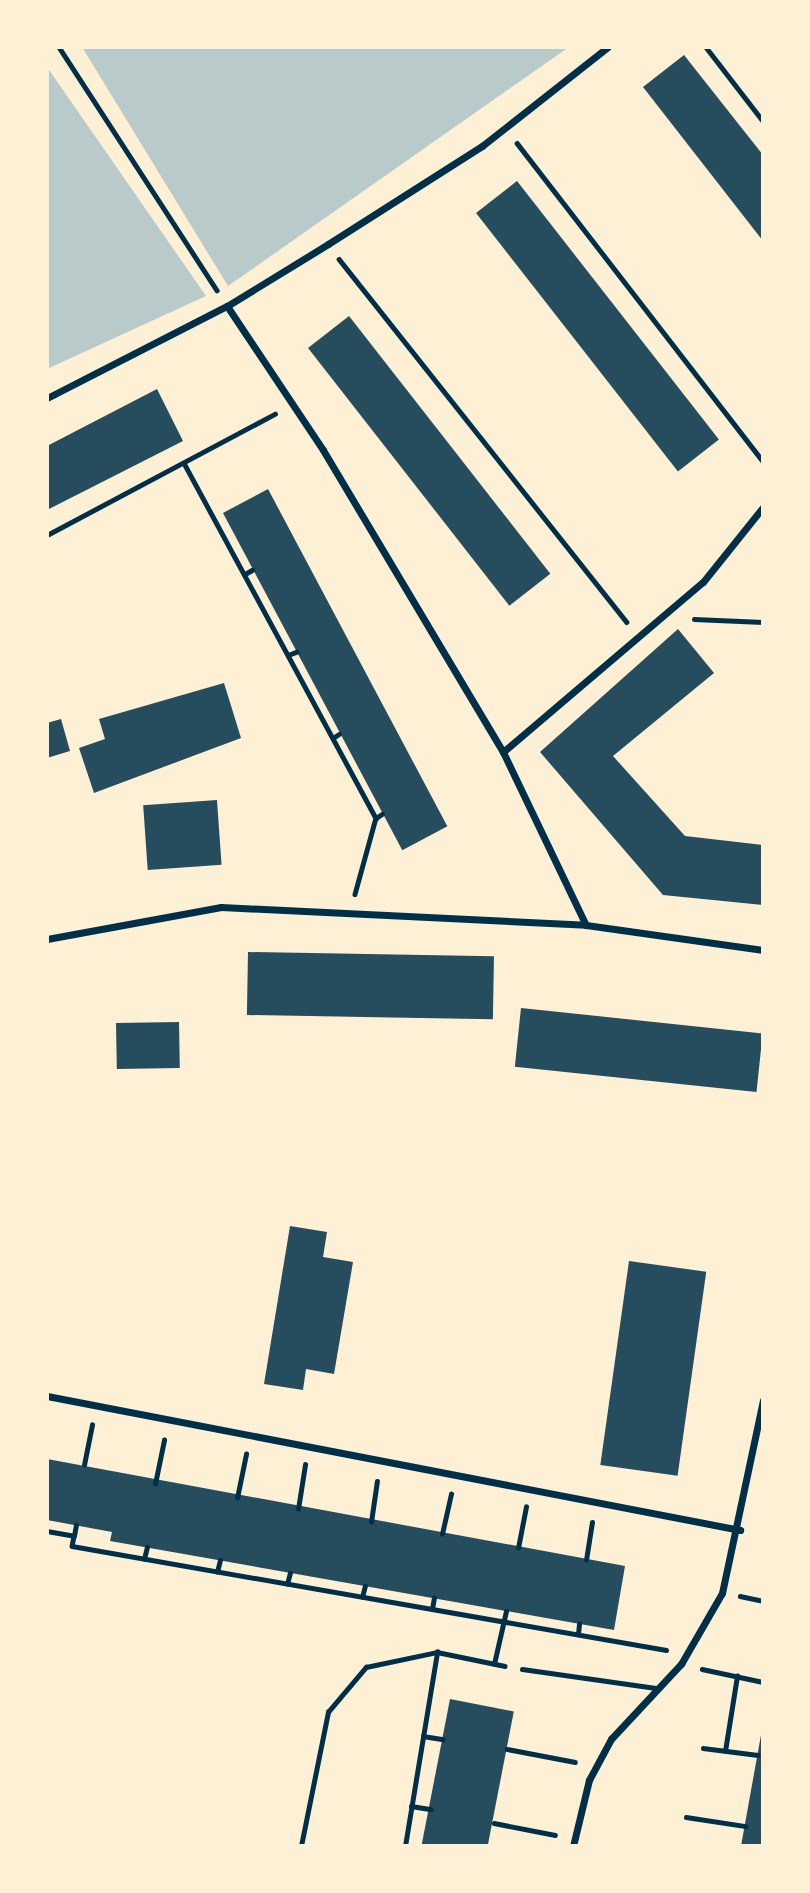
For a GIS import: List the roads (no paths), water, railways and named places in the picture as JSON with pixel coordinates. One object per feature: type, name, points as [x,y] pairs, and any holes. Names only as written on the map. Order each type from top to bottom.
[{"type":"street","points":[[47,398],[227,306],[328,244],[506,128],[608,47]]},
{"type":"street","points":[[227,306],[293,405],[503,751],[586,925]]},
{"type":"street","points":[[503,751],[641,640],[703,582],[763,507]]},
{"type":"street","points":[[47,939],[221,907],[586,925],[763,950]]},
{"type":"street","points":[[47,1396],[740,1530]]},
{"type":"street","points":[[573,1842],[597,1766],[656,1688],[681,1664],[722,1593],[740,1530],[763,1400]]},
{"type":"lane","points":[[523,1669],[656,1688]]}]
